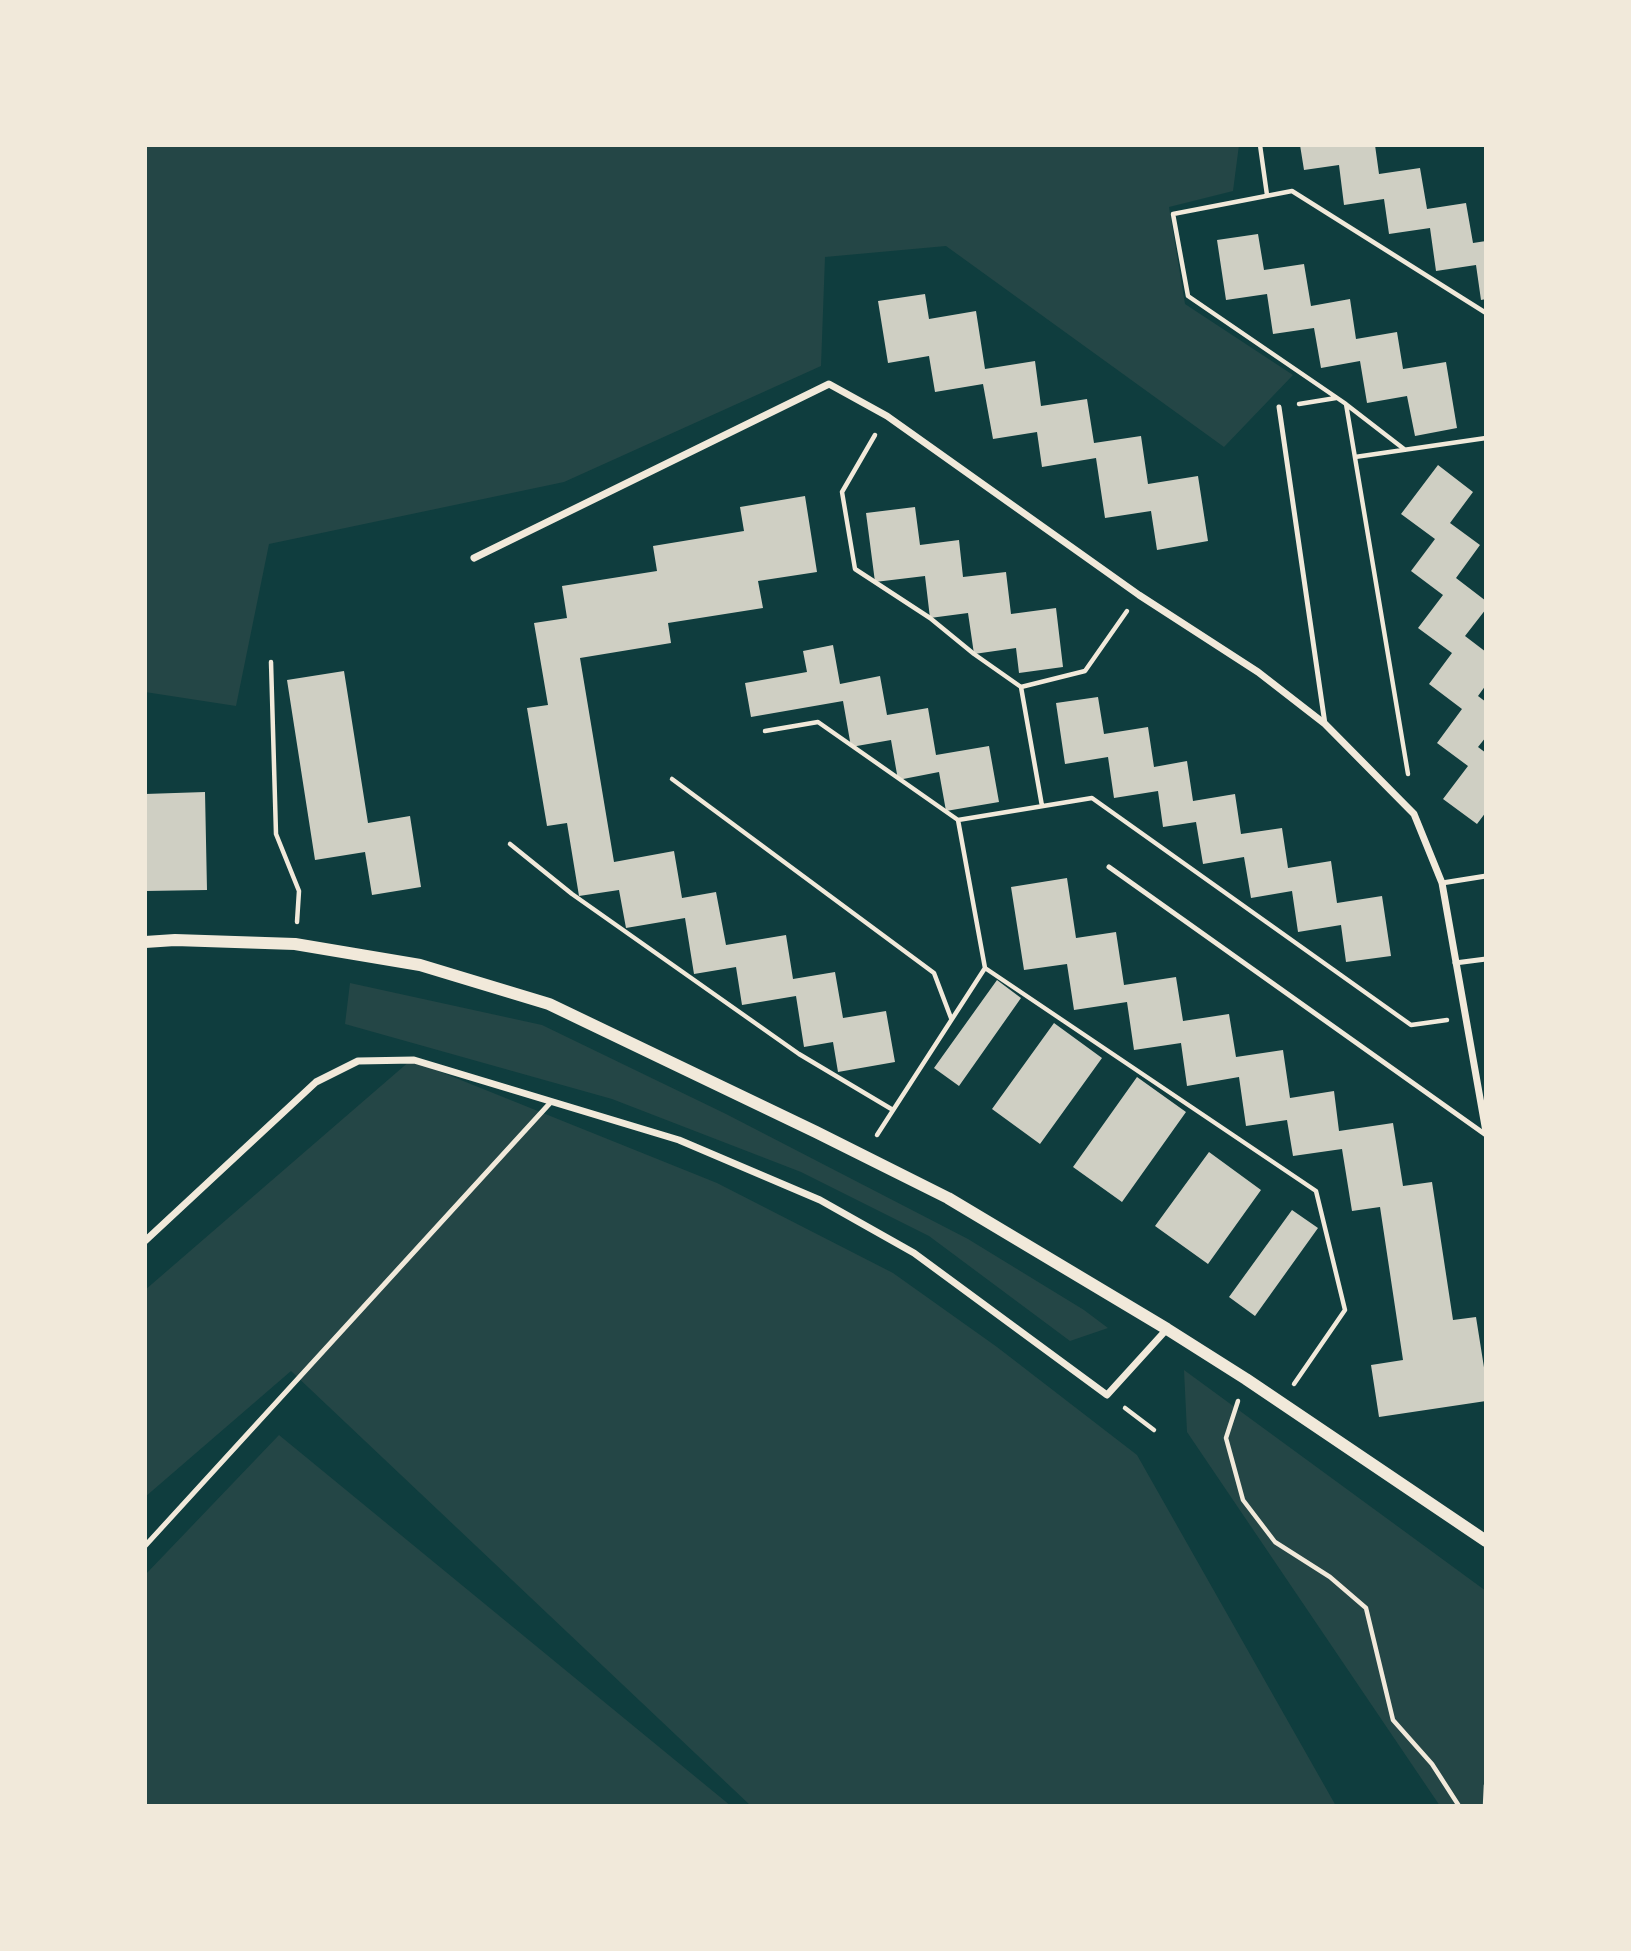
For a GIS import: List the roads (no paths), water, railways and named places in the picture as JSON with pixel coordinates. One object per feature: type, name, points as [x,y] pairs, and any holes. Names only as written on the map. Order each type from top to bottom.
[{"type":"street","points":[[474,558],[829,384],[887,416],[1139,594],[1258,672],[1325,724],[1414,814],[1442,883],[1486,1134]]},
{"type":"street","points":[[145,942],[175,940],[295,944],[420,965],[549,1004],[948,1198],[1167,1329],[1282,1402],[1486,1541]]},
{"type":"street","points":[[145,1241],[316,1082],[358,1061],[414,1060],[679,1140],[820,1200],[914,1253],[1107,1395],[1167,1329]]},
{"type":"lane","points":[[1279,407],[1325,724]]},
{"type":"lane","points":[[1109,867],[1486,1134]]},
{"type":"lane","points":[[1442,883],[1486,877]]},
{"type":"lane","points":[[1455,963],[1486,959]]},
{"type":"lane","points":[[145,1546],[551,1102]]}]
